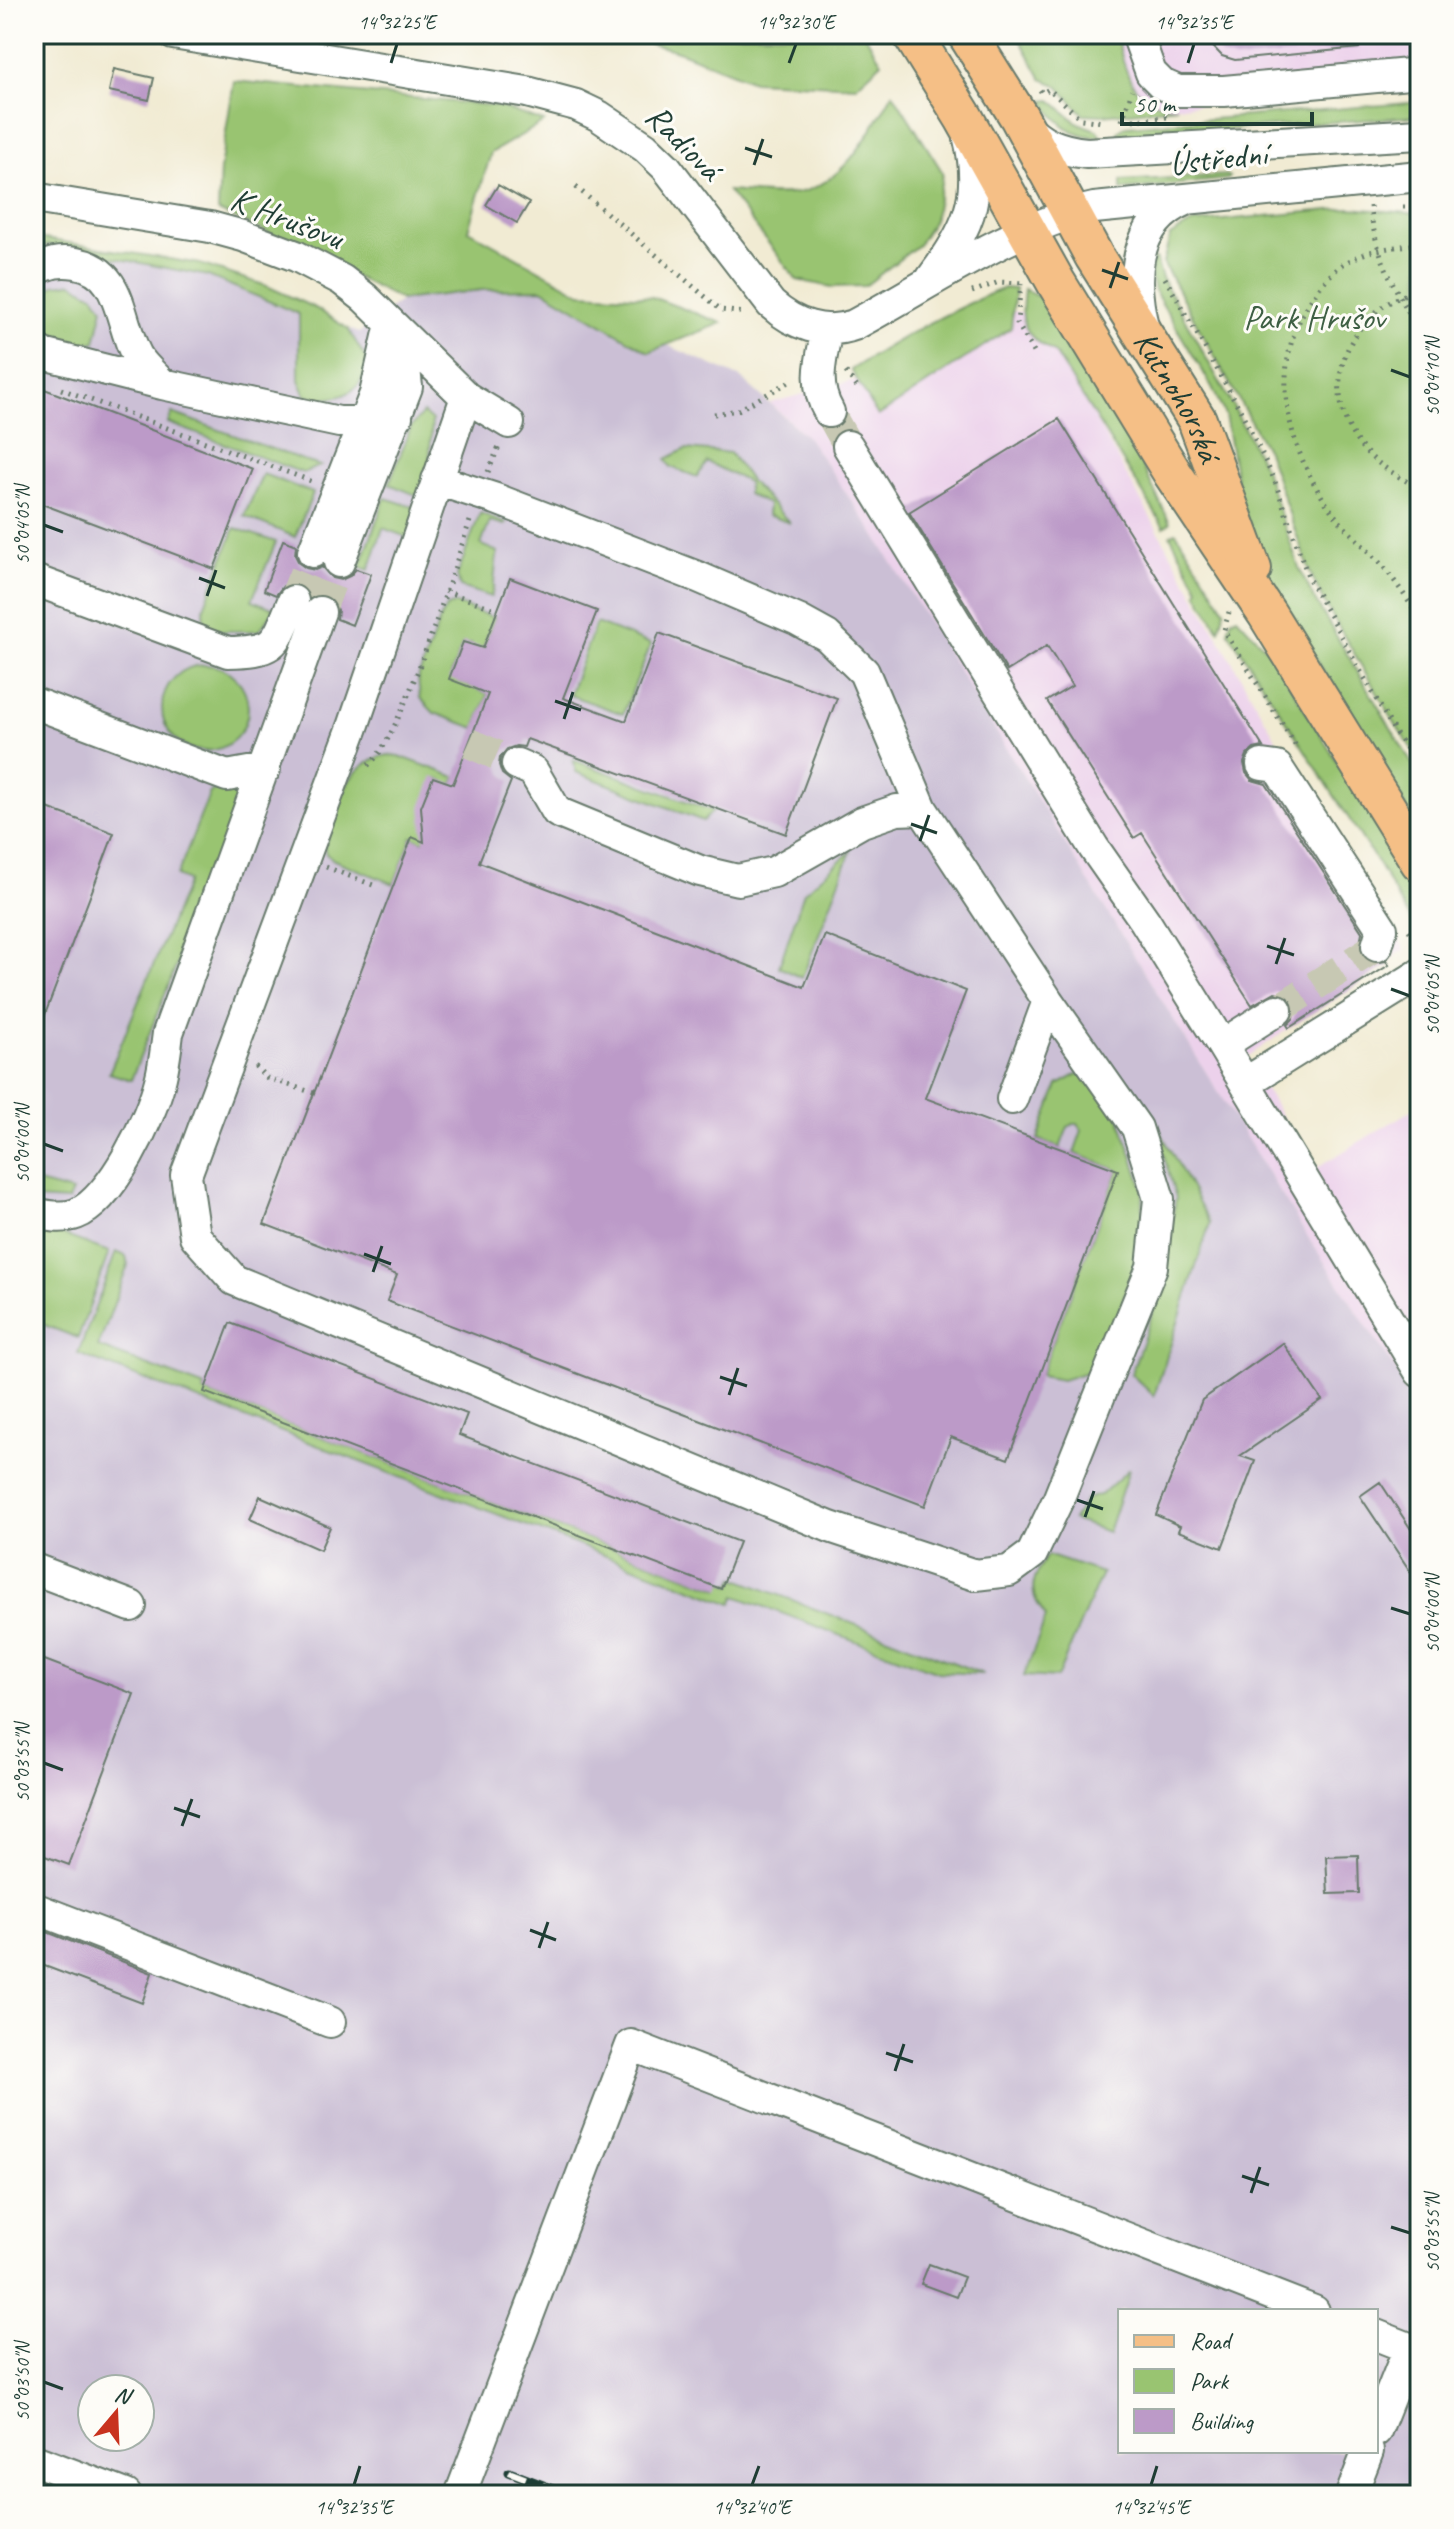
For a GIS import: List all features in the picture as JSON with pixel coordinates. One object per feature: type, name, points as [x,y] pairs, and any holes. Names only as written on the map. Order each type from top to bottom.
[{"type":"main road","name":"Kutnohorská","points":[[912,34],[1173,474],[1267,614],[1420,862]]},
{"type":"main road","name":"Kutnohorská","points":[[967,34],[1019,117],[1094,256],[1197,420],[1267,614]]},
{"type":"street","name":"Radiová","points":[[173,34],[527,92],[587,110],[623,130],[666,167],[771,304],[788,319]]},
{"type":"street","points":[[1137,34],[1147,66],[1156,79],[1169,88],[1187,92],[1420,73]]},
{"type":"street","points":[[1019,117],[1030,131],[1060,148],[1079,153],[1111,152]]},
{"type":"street","points":[[925,287],[957,242],[973,200],[975,161],[964,118]]},
{"type":"street","name":"Ústřední","points":[[1420,134],[1111,152],[1082,169],[1065,202],[1094,208],[1420,176]]},
{"type":"street","name":"K Hrušovu","points":[[34,198],[210,227],[296,256],[342,280],[392,321],[466,397],[509,423]]},
{"type":"street","points":[[1145,338],[1138,293],[1142,247],[1152,224],[1162,213],[1188,199]]},
{"type":"street","points":[[788,319],[827,330],[854,325],[1027,231],[1065,202]]},
{"type":"street","points":[[34,271],[48,263],[63,261],[90,265],[111,283],[138,357],[162,384]]},
{"type":"street","points":[[392,321],[407,387],[397,417],[326,557],[364,422],[382,374],[392,321]]},
{"type":"street","points":[[827,330],[820,366],[820,393],[829,412]]},
{"type":"street","points":[[34,348],[43,354],[162,384],[339,422],[397,417]]},
{"type":"street","points":[[437,480],[496,499],[698,577],[798,620],[827,636],[864,672],[922,809],[1048,1001],[1137,1128],[1159,1199],[1152,1267],[1058,1500],[1032,1554],[1009,1571],[975,1575],[830,1527],[234,1280],[195,1236],[186,1175],[353,727],[437,480],[466,397]]},
{"type":"street","points":[[848,446],[1094,848],[1145,921],[1222,1045],[1420,1372]]},
{"type":"street","points":[[34,580],[228,652],[260,651],[277,640],[306,607],[265,769],[168,1033],[160,1082],[141,1132],[112,1183],[93,1202],[76,1214],[51,1217],[34,1213]]},
{"type":"street","points":[[34,703],[227,776],[265,769]]},
{"type":"street","points":[[517,764],[533,771],[557,812],[700,871],[738,880],[774,872],[862,822],[897,810],[922,809]]},
{"type":"street","points":[[1262,765],[1277,767],[1382,929],[1377,946]]},
{"type":"street","points":[[1245,1083],[1420,974]]},
{"type":"street","points":[[1012,1099],[1048,1001]]},
{"type":"street","points":[[1222,1045],[1277,1010]]},
{"type":"street","points":[[34,1569],[131,1606]]},
{"type":"street","points":[[34,1908],[330,2022]]},
{"type":"street","points":[[460,2495],[631,2045],[1309,2309]]},
{"type":"street","points":[[1378,2336],[1409,2348],[1378,2426]]},
{"type":"street","points":[[1351,2495],[1367,2453]]},
{"type":"street","points":[[34,2460],[60,2483],[126,2495]]},
{"type":"path","points":[[576,187],[721,310],[788,319]]},
{"type":"path","points":[[1370,205],[1377,249],[1420,332]]},
{"type":"path","points":[[1420,244],[1362,253],[1340,266],[1318,289],[1288,353],[1285,388],[1294,439],[1320,495],[1333,514],[1382,566],[1420,619]]},
{"type":"path","points":[[1164,275],[1242,413],[1274,479],[1309,579],[1396,734],[1420,769]]},
{"type":"path","points":[[1016,280],[1017,323],[1035,354]]},
{"type":"path","points":[[1420,290],[1399,296],[1377,309],[1360,325],[1345,353],[1339,386],[1344,417],[1362,448],[1384,467],[1420,489]]},
{"type":"path","points":[[714,414],[738,410],[820,366]]},
{"type":"path","points":[[49,384],[310,482],[319,482]]},
{"type":"path","points":[[445,591],[498,610]]},
{"type":"path","points":[[318,864],[373,885]]},
{"type":"shaded area","points":[[1116,34],[1420,34],[1420,87],[1297,99],[1162,107],[1150,102],[1130,82]]},
{"type":"shaded area","points":[[34,237],[201,268],[359,333],[401,300],[482,290],[542,289],[741,378],[808,438],[873,532],[1302,1228],[1420,1407],[1420,2495],[34,2495]]},
{"type":"shaded area","points":[[1000,309],[1036,315],[1288,760],[1405,949],[1247,1057],[1313,1170],[1420,1105],[1420,1407],[1302,1228],[873,532],[808,438],[770,403],[908,366]]},
{"type":"green space","points":[[612,34],[864,34],[882,62],[856,86],[753,81],[678,51]]},
{"type":"green space","points":[[1017,34],[1116,34],[1127,73],[1140,93],[1161,105],[1177,107],[1102,115],[1083,114],[1057,85],[1042,79]]},
{"type":"green space","points":[[234,81],[497,106],[544,122],[491,153],[468,230],[581,293],[652,297],[722,323],[649,352],[542,289],[482,290],[401,300],[265,231],[218,211],[220,169]]},
{"type":"green space","points":[[893,93],[943,173],[934,220],[918,245],[865,286],[832,287],[797,280],[728,191],[789,194],[814,188],[829,179],[855,154]]},
{"type":"green space","points":[[1051,100],[1075,121],[1097,130],[1101,137],[1082,135],[1067,128],[1043,101]]},
{"type":"green space","points":[[1420,102],[1420,116],[1118,137],[1118,132],[1126,126]]},
{"type":"green space","points":[[1230,177],[1228,179],[1121,190],[1121,181]]},
{"type":"green space","name":"Park Hrušov","points":[[1350,208],[1420,214],[1420,761],[1324,602],[1309,570],[1267,451],[1163,263],[1170,236],[1192,223]]},
{"type":"green space","points":[[34,239],[200,264],[267,286],[317,309],[348,329],[368,362],[363,377],[356,387],[344,395],[328,398],[306,396],[299,380],[299,314],[208,276],[48,245],[34,252]]},
{"type":"green space","points":[[1152,258],[1156,260],[1162,278],[1265,470],[1299,568],[1315,600],[1420,777],[1420,831],[1262,569],[1238,491],[1225,415],[1212,387],[1154,290]]},
{"type":"green space","points":[[72,283],[95,296],[103,308],[95,342],[65,341],[38,329],[37,304],[54,285]]},
{"type":"green space","points":[[1004,288],[1015,289],[1011,328],[878,416],[851,370],[925,325]]},
{"type":"green space","points":[[1024,289],[1043,299],[1052,310],[1119,417],[1170,523],[1164,527],[1055,353],[1030,334],[1023,320]]},
{"type":"green space","points":[[172,413],[320,466],[303,473],[168,423]]},
{"type":"green space","points":[[423,413],[432,421],[429,468],[421,497],[389,484],[411,427]]},
{"type":"green space","points":[[686,449],[730,453],[752,483],[790,523],[767,515],[768,504],[747,494],[748,482],[707,462],[697,477],[671,467],[666,459]]},
{"type":"green space","points":[[263,474],[313,493],[295,537],[244,516]]},
{"type":"green space","points":[[385,498],[420,509],[409,538],[383,528],[369,570],[360,567]]},
{"type":"green space","points":[[480,513],[507,523],[490,521],[481,545],[498,552],[491,597],[460,587],[457,576]]},
{"type":"green space","points":[[235,528],[276,542],[252,600],[275,609],[259,631],[221,631],[204,622],[204,607]]},
{"type":"green space","points":[[1176,532],[1225,610],[1219,630],[1170,535]]},
{"type":"green space","points":[[456,604],[495,618],[481,654],[471,644],[463,644],[451,674],[452,678],[488,694],[475,728],[434,713],[420,698],[418,678],[442,614],[447,607]]},
{"type":"green space","points":[[1237,617],[1271,654],[1420,897],[1420,936],[1377,862],[1228,631],[1231,620]]},
{"type":"green space","points":[[596,623],[651,644],[623,714],[569,695]]},
{"type":"green space","points":[[205,665],[229,672],[241,684],[248,708],[241,732],[229,744],[205,751],[181,744],[169,732],[162,708],[169,684],[181,672]]},
{"type":"green space","points":[[388,755],[399,756],[456,777],[451,788],[442,780],[434,779],[430,844],[412,837],[394,884],[334,860],[326,854],[324,847],[338,804],[351,778],[373,760]]},
{"type":"green space","points":[[573,760],[713,811],[703,821],[576,772]]},
{"type":"green space","points":[[228,784],[236,799],[237,812],[131,1080],[109,1073],[188,881],[177,876],[210,792]]},
{"type":"green space","points":[[851,851],[802,978],[779,967],[804,892]]},
{"type":"green space","points":[[1080,1073],[1098,1085],[1119,1117],[1143,1188],[1143,1232],[1133,1274],[1105,1348],[1087,1372],[1062,1380],[1040,1376],[1118,1170],[1074,1153],[1082,1130],[1078,1124],[1068,1127],[1060,1148],[1038,1139],[1058,1085]]},
{"type":"green space","points":[[1153,1118],[1210,1223],[1154,1396],[1131,1374],[1157,1300],[1176,1198]]},
{"type":"green space","points":[[34,1182],[72,1192],[68,1201],[34,1199]]},
{"type":"green space","points":[[34,1224],[109,1252],[78,1338],[34,1321]]},
{"type":"green space","points":[[116,1252],[126,1256],[128,1265],[98,1347],[205,1387],[204,1392],[719,1589],[723,1582],[732,1585],[735,1578],[983,1674],[938,1672],[736,1596],[732,1604],[78,1354]]},
{"type":"green space","points":[[1129,1469],[1108,1532],[1073,1520],[1086,1499],[1102,1494]]},
{"type":"green space","points":[[1047,1555],[1102,1573],[1057,1678],[1024,1676],[1046,1617],[1036,1600],[1033,1586]]},
{"type":"building","points":[[1201,34],[1358,34],[1359,48],[1235,60],[1222,56]]},
{"type":"building","points":[[114,69],[154,78],[149,100],[109,91]]},
{"type":"building","points":[[498,185],[529,203],[517,223],[486,205]]},
{"type":"building","points":[[34,385],[253,469],[214,569],[34,501]]},
{"type":"building","points":[[1059,419],[1263,747],[1247,755],[1244,763],[1246,773],[1252,780],[1266,784],[1362,932],[1359,949],[1364,958],[1373,963],[1386,961],[1389,965],[1289,1028],[1287,1025],[1293,1019],[1295,1010],[1292,1000],[1285,994],[1275,992],[1252,1005],[1142,833],[1134,838],[1047,701],[1072,686],[1047,646],[1007,671],[909,512]]},
{"type":"building","points":[[283,540],[296,545],[295,555],[306,568],[315,570],[322,567],[332,578],[341,580],[356,569],[371,574],[352,625],[337,619],[338,610],[333,600],[325,595],[310,597],[307,589],[299,584],[283,586],[276,595],[264,590]]},
{"type":"building","points":[[510,578],[597,611],[563,698],[626,721],[659,633],[837,698],[786,834],[527,739],[524,747],[507,749],[500,758],[502,774],[511,781],[479,862],[804,987],[825,935],[966,991],[925,1098],[1118,1170],[1008,1459],[951,1437],[925,1506],[387,1301],[397,1275],[264,1224],[412,837],[424,842],[421,807],[433,777],[453,784],[488,694],[449,679],[463,642],[483,648]]},
{"type":"building","points":[[34,803],[114,833],[36,1038],[34,1038]]},
{"type":"building","points":[[230,1323],[467,1414],[459,1435],[739,1542],[721,1589],[204,1392]]},
{"type":"building","points":[[1283,1343],[1322,1400],[1240,1456],[1255,1461],[1222,1548],[1178,1531],[1180,1526],[1156,1515],[1202,1400]]},
{"type":"building","points":[[1380,1482],[1420,1543],[1420,1586],[1360,1496]]},
{"type":"building","points":[[260,1496],[330,1527],[320,1550],[250,1519]]},
{"type":"building","points":[[34,1656],[134,1694],[69,1865],[34,1852]]},
{"type":"building","points":[[1358,1855],[1359,1893],[1328,1894],[1326,1856]]},
{"type":"building","points":[[34,1927],[152,1973],[142,2003],[34,1962]]},
{"type":"building","points":[[929,2264],[964,2277],[956,2297],[921,2284]]},
{"type":"tunnel","points":[[829,412],[848,446]]},
{"type":"tunnel","points":[[293,601],[313,552]]},
{"type":"tunnel","points":[[320,612],[339,562]]},
{"type":"tunnel","points":[[469,743],[517,764]]},
{"type":"tunnel","points":[[1277,1010],[1377,946]]},
{"type":"railway","points":[[509,2472],[569,2495]]}]
